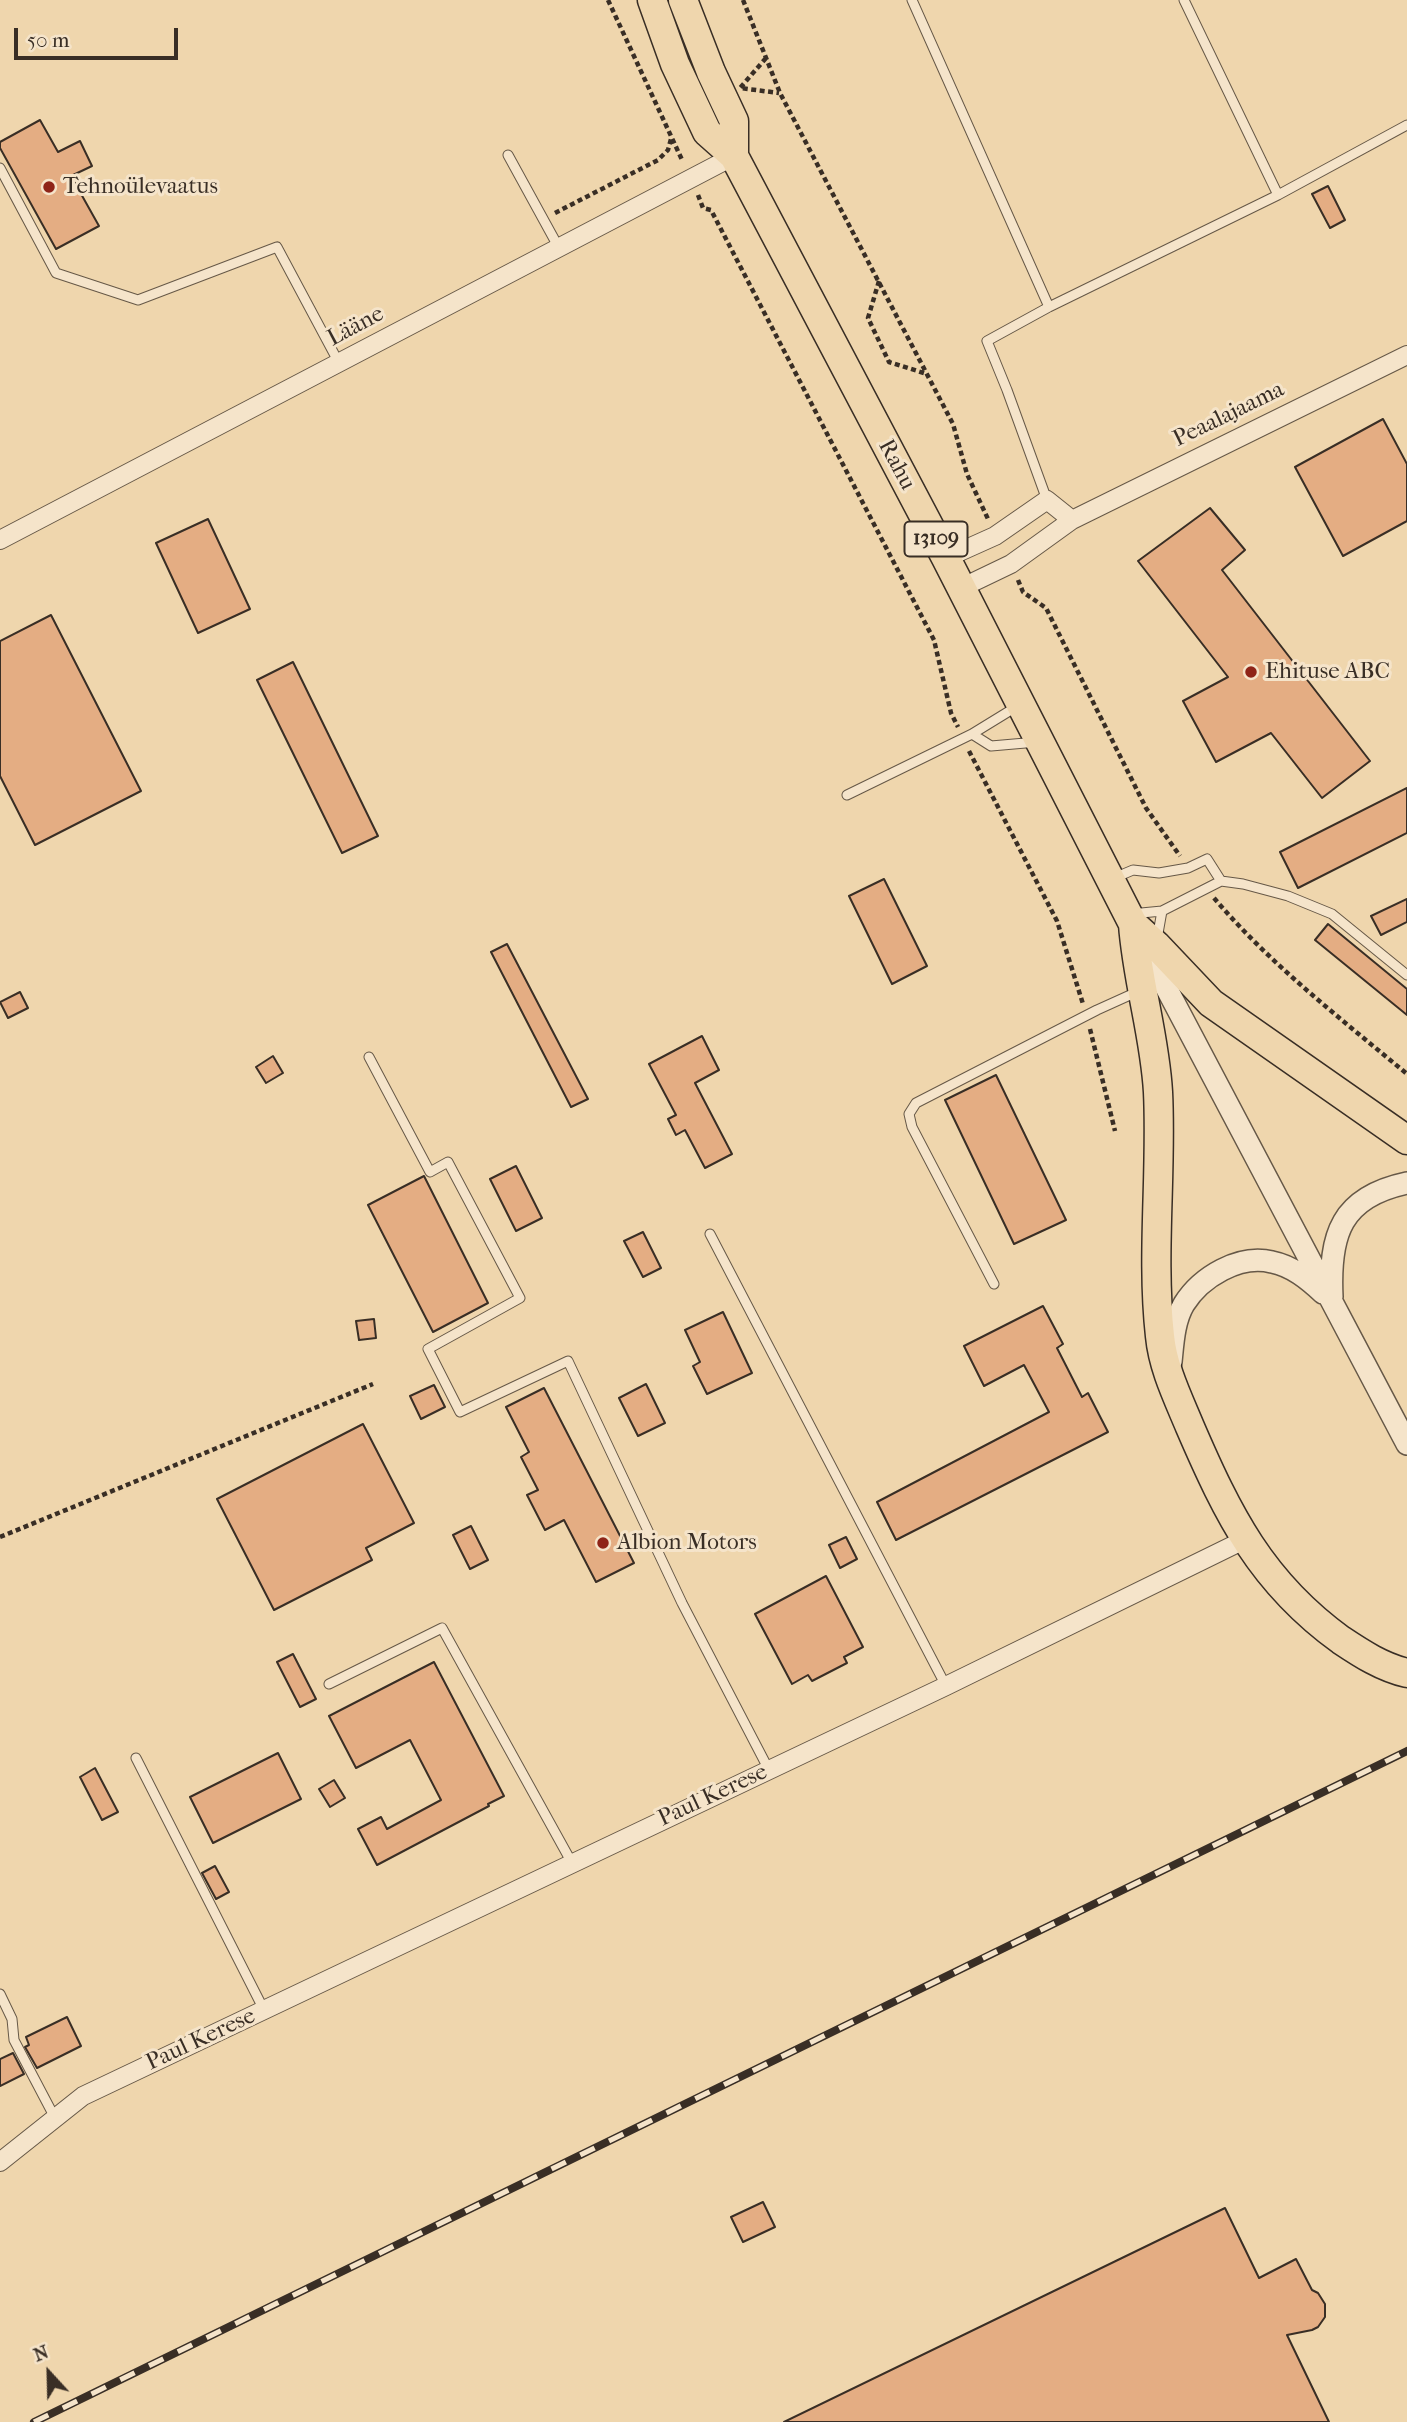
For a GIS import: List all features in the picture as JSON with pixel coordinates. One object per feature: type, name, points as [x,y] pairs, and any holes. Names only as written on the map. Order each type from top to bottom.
[{"type":"highway","name":"Rahu","points":[[652,0],[675,64],[706,132],[734,156],[946,558],[1130,919]]},
{"type":"highway","name":"Rahu","points":[[682,0],[734,121],[734,156]]},
{"type":"highway","points":[[1130,919],[1211,1003],[1407,1140]]},
{"type":"highway","points":[[1130,919],[1154,1053],[1158,1092],[1158,1308],[1160,1339],[1170,1378],[1244,1540],[1259,1562],[1290,1598],[1321,1625],[1360,1653],[1392,1670],[1407,1673]]},
{"type":"street","name":"Lääne","points":[[0,540],[734,156]]},
{"type":"street","name":"Peaalajaama","points":[[961,588],[1011,564],[1072,520],[1407,355]]},
{"type":"street","points":[[946,558],[995,536],[1047,500],[1072,520]]},
{"type":"street","name":"13109","points":[[1130,919],[1407,1444]]},
{"type":"street","points":[[1332,1303],[1333,1252],[1344,1221],[1365,1197],[1386,1187],[1407,1182]]},
{"type":"street","points":[[1170,1378],[1174,1331],[1184,1305],[1197,1288],[1217,1271],[1246,1262],[1270,1261],[1293,1269],[1312,1282],[1332,1303]]},
{"type":"street","name":"Paul Kerese","points":[[0,2162],[83,2096],[946,1686],[1244,1540]]},
{"type":"lane","points":[[912,0],[1049,307]]},
{"type":"lane","points":[[1184,0],[1278,195]]},
{"type":"lane","points":[[1047,500],[987,341],[1049,307],[1278,195],[1407,125]]},
{"type":"lane","points":[[508,155],[559,248]]},
{"type":"lane","points":[[0,167],[55,273],[138,300],[277,247],[340,363]]},
{"type":"lane","points":[[847,795],[968,736],[1020,704]]},
{"type":"lane","points":[[968,736],[991,746],[1040,742]]},
{"type":"lane","points":[[1110,879],[1133,870],[1159,873],[1188,868],[1207,859],[1221,881]]},
{"type":"lane","points":[[1130,919],[1162,911],[1221,881],[1242,884],[1288,896],[1332,914],[1407,975]]},
{"type":"lane","points":[[1156,945],[1162,911]]},
{"type":"lane","points":[[994,1284],[912,1127],[909,1114],[916,1103],[1142,990]]},
{"type":"lane","points":[[369,1057],[430,1172],[448,1162],[520,1298],[428,1349],[460,1412],[568,1361],[682,1603],[769,1770]]},
{"type":"lane","points":[[710,1234],[946,1686]]},
{"type":"lane","points":[[329,1684],[442,1628],[572,1863]]},
{"type":"lane","points":[[136,1758],[264,2010]]},
{"type":"lane","points":[[0,1994],[12,2019],[14,2040],[55,2118]]},
{"type":"path","points":[[608,0],[703,208],[711,210],[718,222],[934,640],[951,713],[968,736],[1057,921],[1087,1016],[1115,1131]]},
{"type":"path","points":[[765,58],[740,88],[780,93]]},
{"type":"path","points":[[543,219],[658,160],[668,150],[671,138]]},
{"type":"path","points":[[879,281],[867,318],[889,362],[928,375]]},
{"type":"path","points":[[0,1537],[373,1384]]},
{"type":"building","name":"Tehnoülevaatus","points":[[40,120],[58,152],[80,141],[92,166],[71,176],[99,226],[56,249],[0,148],[0,142]]},
{"type":"building","points":[[1328,186],[1345,220],[1330,228],[1312,194]]},
{"type":"building","points":[[1383,419],[1407,464],[1407,521],[1343,556],[1295,467]]},
{"type":"building","points":[[1210,508],[1245,550],[1222,570],[1370,761],[1322,798],[1271,733],[1216,762],[1183,701],[1228,677],[1138,561]]},
{"type":"building","points":[[208,519],[250,609],[198,633],[156,543]]},
{"type":"building","points":[[51,615],[141,791],[35,845],[0,776],[0,641]]},
{"type":"building","points":[[293,662],[378,836],[342,853],[257,680]]},
{"type":"building","points":[[1407,788],[1407,833],[1298,888],[1280,852]]},
{"type":"building","points":[[884,879],[927,966],[892,984],[849,896]]},
{"type":"building","points":[[1407,899],[1407,922],[1381,935],[1371,916]]},
{"type":"building","points":[[1328,924],[1407,989],[1407,1015],[1315,940]]},
{"type":"building","points":[[507,944],[588,1099],[571,1107],[491,952]]},
{"type":"building","points":[[20,992],[28,1008],[8,1018],[0,1002]]},
{"type":"building","points":[[702,1036],[719,1070],[695,1083],[732,1154],[705,1168],[685,1130],[676,1135],[668,1119],[676,1115],[649,1064]]},
{"type":"building","points":[[273,1056],[283,1073],[266,1083],[256,1067]]},
{"type":"building","points":[[996,1075],[1066,1220],[1014,1244],[945,1100]]},
{"type":"building","points":[[516,1166],[542,1218],[516,1231],[490,1179]]},
{"type":"building","points":[[424,1176],[488,1303],[433,1332],[368,1205]]},
{"type":"building","points":[[643,1232],[661,1268],[643,1277],[624,1241]]},
{"type":"building","points":[[1043,1306],[1063,1344],[1057,1348],[1082,1397],[1088,1393],[1108,1432],[896,1540],[877,1502],[1049,1412],[1024,1365],[984,1386],[964,1346]]},
{"type":"building","points":[[723,1312],[752,1373],[707,1394],[693,1366],[700,1362],[685,1330]]},
{"type":"building","points":[[374,1319],[376,1338],[359,1340],[356,1321]]},
{"type":"building","points":[[646,1384],[665,1423],[638,1436],[619,1398]]},
{"type":"building","points":[[434,1385],[445,1407],[421,1419],[410,1396]]},
{"type":"building","points":[[544,1388],[634,1563],[596,1582],[564,1520],[545,1530],[527,1495],[538,1490],[521,1457],[529,1452],[506,1407]]},
{"type":"building","points":[[363,1424],[414,1523],[366,1548],[372,1560],[274,1610],[217,1499]]},
{"type":"building","points":[[471,1526],[488,1560],[470,1569],[453,1535]]},
{"type":"building","points":[[846,1537],[857,1559],[840,1568],[829,1545]]},
{"type":"building","points":[[826,1576],[863,1647],[844,1657],[847,1663],[812,1681],[808,1675],[792,1684],[755,1614]]},
{"type":"building","points":[[293,1654],[316,1699],[300,1707],[277,1662]]},
{"type":"building","points":[[434,1662],[504,1796],[377,1865],[358,1829],[381,1817],[387,1829],[441,1800],[410,1740],[356,1768],[329,1716]]},
{"type":"building","points":[[278,1753],[301,1799],[213,1843],[190,1797]]},
{"type":"building","points":[[95,1768],[118,1812],[102,1820],[80,1777]]},
{"type":"building","points":[[334,1780],[345,1798],[330,1807],[319,1789]]},
{"type":"building","points":[[215,1866],[229,1892],[216,1899],[202,1873]]},
{"type":"building","points":[[67,2017],[81,2046],[37,2068],[25,2047],[29,2045],[26,2037]]},
{"type":"building","points":[[13,2053],[24,2074],[0,2086],[0,2059]]},
{"type":"building","points":[[763,2202],[775,2227],[743,2242],[731,2217]]},
{"type":"building","points":[[1225,2208],[1259,2278],[1296,2259],[1312,2290],[1318,2293],[1325,2304],[1325,2317],[1318,2327],[1287,2335],[1329,2422],[784,2422]]},
{"type":"railway","points":[[34,2422],[1407,1751]]},
{"type":"place","name":"Tehnoülevaatus","points":[[49,187]]},
{"type":"place","name":"Ehituse ABC","points":[[1251,672]]},
{"type":"place","name":"Albion Motors","points":[[603,1543]]}]
